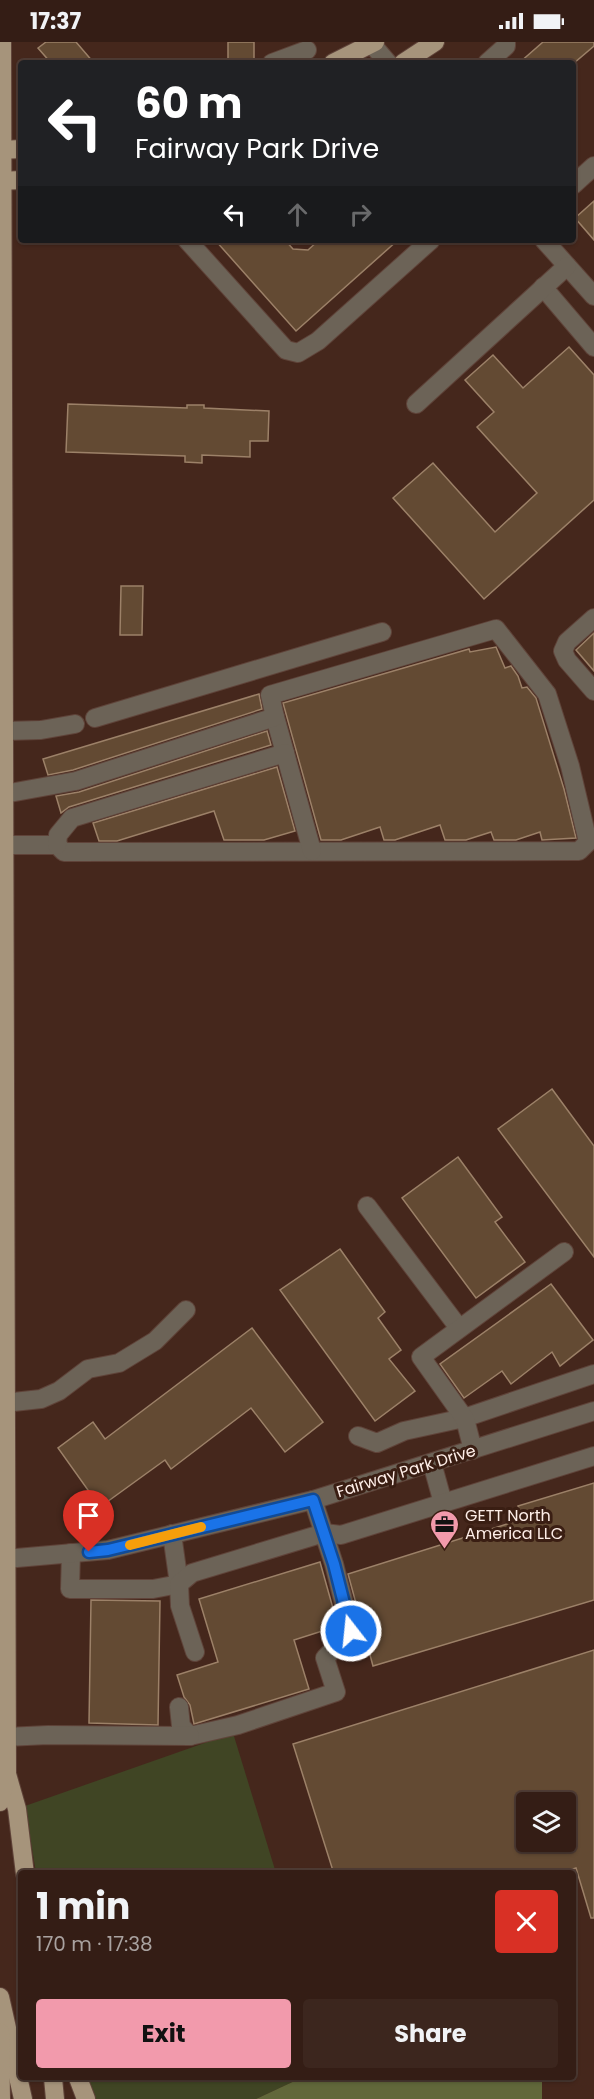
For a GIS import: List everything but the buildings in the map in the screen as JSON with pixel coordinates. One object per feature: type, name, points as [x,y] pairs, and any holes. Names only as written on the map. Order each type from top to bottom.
[{"type":"main road","points":[[2,42],[1,150],[8,181],[4,731],[6,1737],[7,1773],[17,1809],[25,1870]]},
{"type":"main road","points":[[408,60],[435,42]]},
{"type":"main road","points":[[339,60],[372,43]]},
{"type":"main road","points":[[1,150],[18,149]]},
{"type":"main road","points":[[0,1802],[7,1773]]},
{"type":"main road","points":[[0,1997],[18,2077]]},
{"type":"main road","points":[[0,2011],[1,2099]]},
{"type":"main road","points":[[19,2080],[23,2099]]},
{"type":"main road","points":[[53,2080],[55,2099]]},
{"type":"main road","points":[[79,2080],[86,2099]]},
{"type":"street","points":[[372,43],[386,60]]},
{"type":"street","points":[[490,60],[507,43]]},
{"type":"street","points":[[282,60],[308,52]]},
{"type":"street","points":[[576,182],[594,166]]},
{"type":"street","points":[[190,243],[286,350],[298,353],[318,341],[428,243]]},
{"type":"street","points":[[547,243],[594,296]]},
{"type":"street","points":[[416,404],[567,266]]},
{"type":"street","points":[[543,287],[594,347]]},
{"type":"street","points":[[594,618],[567,642],[563,651],[594,691]]},
{"type":"street","points":[[4,845],[57,845],[64,852],[579,851],[585,847],[588,836],[547,694],[496,629],[270,695],[312,851]]},
{"type":"street","points":[[95,718],[382,632]]},
{"type":"street","points":[[4,794],[76,781],[275,717]]},
{"type":"street","points":[[4,731],[41,730],[75,724]]},
{"type":"street","points":[[57,845],[58,835],[72,818],[285,753]]},
{"type":"street","points":[[367,1206],[459,1328]]},
{"type":"street","points":[[473,1450],[464,1418],[421,1356],[564,1252]]},
{"type":"street","points":[[4,1403],[41,1399],[59,1391],[88,1369],[119,1363],[154,1341],[186,1310]]},
{"type":"street","points":[[358,1436],[377,1443],[404,1431],[464,1418],[594,1374]]},
{"type":"street","name":"Fairway Park Drive","points":[[5,1559],[108,1550],[313,1500],[594,1411]]},
{"type":"street","points":[[71,1554],[70,1589],[153,1589],[179,1584],[192,1573],[324,1533],[341,1535],[594,1456]]},
{"type":"street","points":[[432,1463],[443,1503]]},
{"type":"street","points":[[6,1737],[190,1736],[238,1725],[336,1692],[325,1658],[351,1631],[313,1500]]},
{"type":"street","points":[[172,1534],[180,1606],[195,1652]]},
{"type":"street","points":[[179,1707],[181,1726],[190,1736]]},
{"type":"green space","points":[[233,1733],[275,1870],[36,1870],[25,1806]]},
{"type":"green space","points":[[88,2080],[297,2080],[256,2099],[95,2099]]},
{"type":"green space","points":[[297,2080],[542,2080],[542,2099],[256,2099]]},
{"type":"slow traffic","points":[[130,1545],[201,1527]]},
{"type":"place","name":"GETT North America LLC","points":[[444,1550]]},
{"type":"route","points":[[89,1552],[108,1550],[313,1500],[334,1564],[336,1580],[351,1631]]}]
